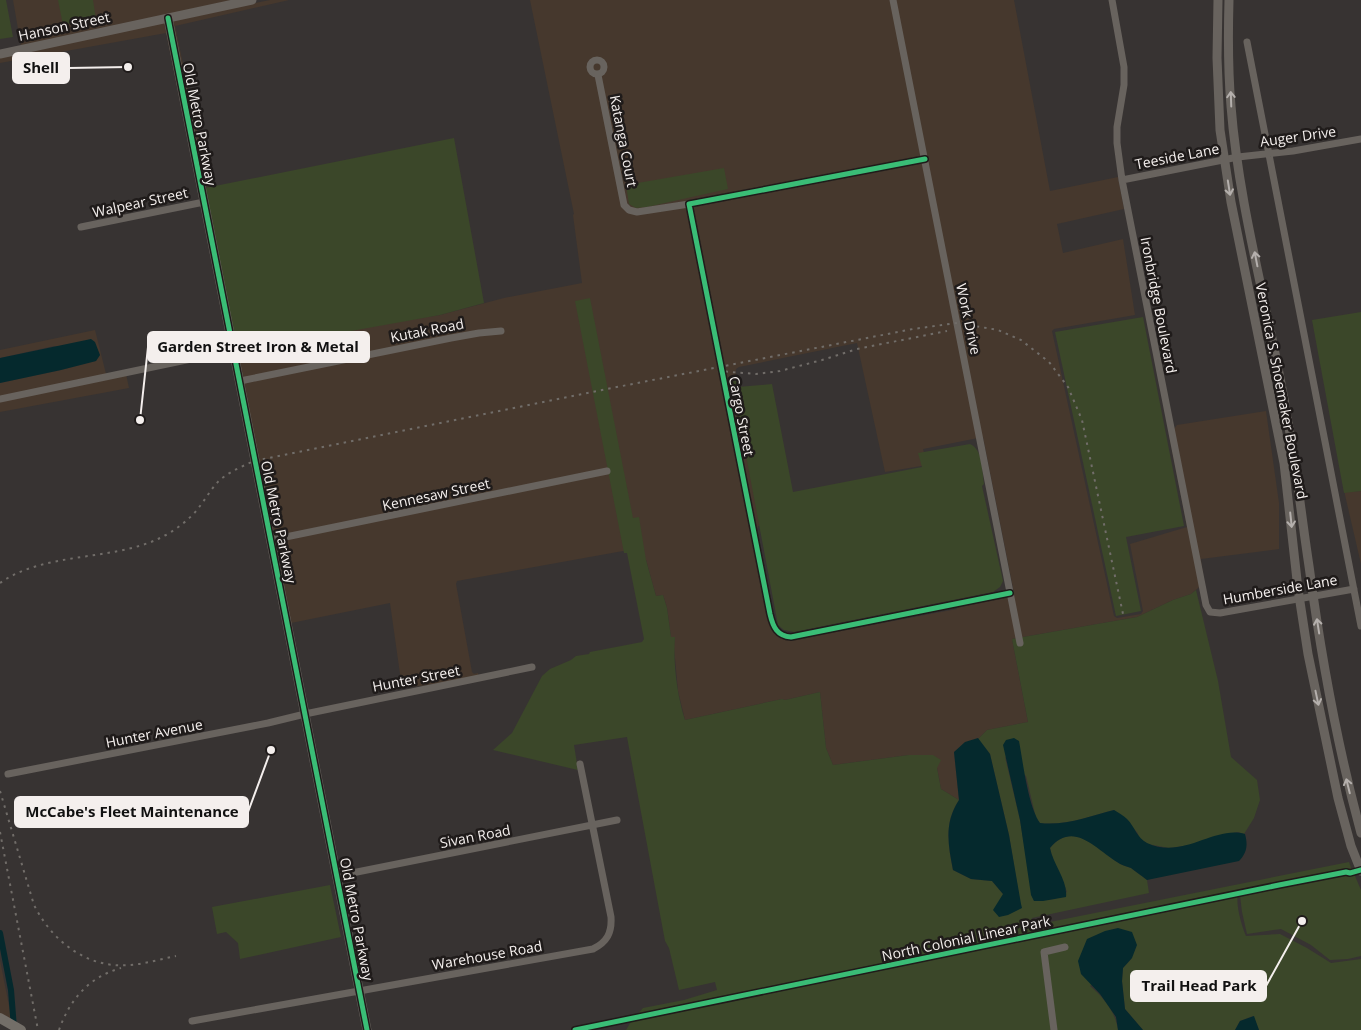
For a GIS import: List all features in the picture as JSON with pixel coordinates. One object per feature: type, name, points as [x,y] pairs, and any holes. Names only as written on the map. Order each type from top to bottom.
[{"type":"main road","points":[[0,1018],[21,1030]]},
{"type":"street","name":"Hanson Street","points":[[0,54],[252,0]]},
{"type":"street","name":"Work Drive","points":[[893,0],[1020,643]]},
{"type":"street","name":"Ironbridge Boulevard","points":[[1112,0],[1124,68],[1124,84],[1117,127],[1117,143],[1122,180],[1206,605],[1210,612]]},
{"type":"street","name":"Veronica S. Shoemaker Boulevard","points":[[1218,0],[1217,58],[1220,130],[1233,212],[1284,463],[1299,598],[1308,654],[1338,798],[1351,846],[1361,871]]},
{"type":"street","name":"Veronica S. Shoemaker Boulevard","points":[[1229,0],[1231,106],[1242,187],[1286,409],[1298,480],[1324,668],[1347,781],[1361,833]]},
{"type":"street","name":"Old Metro Parkway","points":[[168,18],[367,1030]]},
{"type":"street","points":[[1247,42],[1361,626]]},
{"type":"street","name":"Katanga Court","points":[[598,74],[624,205],[629,210],[637,212],[689,204]]},
{"type":"street","name":"Auger Drive","points":[[1238,157],[1293,151],[1361,139]]},
{"type":"street","name":"Teeside Lane","points":[[1122,180],[1238,157]]},
{"type":"street","points":[[689,204],[924,159]]},
{"type":"street","name":"Walpear Street","points":[[81,227],[204,202]]},
{"type":"street","name":"Cargo Street","points":[[689,204],[772,625],[778,633],[791,637],[1010,593]]},
{"type":"street","name":"Kutak Road","points":[[240,381],[451,338],[501,331]]},
{"type":"street","points":[[0,399],[234,350]]},
{"type":"street","name":"Kennesaw Street","points":[[271,540],[607,471]]},
{"type":"street","name":"Humberside Lane","points":[[1210,612],[1220,612],[1354,589]]},
{"type":"street","name":"Hunter Street","points":[[305,714],[532,667]]},
{"type":"street","name":"Hunter Avenue","points":[[8,774],[305,714]]},
{"type":"street","name":"Warehouse Road","points":[[192,1020],[592,949],[601,945],[611,932],[611,917],[580,764]]},
{"type":"street","name":"Sivan Road","points":[[337,876],[617,820]]},
{"type":"street","points":[[1054,1030],[1044,952],[1066,948]]},
{"type":"shaded area","points":[[13,0],[233,0],[21,46]]},
{"type":"shaded area","points":[[270,0],[289,0],[175,26],[209,187],[205,188],[171,20]]},
{"type":"shaded area","points":[[530,0],[1014,0],[1050,191],[1118,177],[1124,209],[1057,224],[1063,253],[1123,239],[1135,315],[1054,329],[1052,331],[1114,616],[1117,618],[1141,614],[1143,611],[1130,544],[1187,527],[1169,435],[1177,425],[1266,411],[1279,503],[1279,549],[1201,559],[1204,583],[1191,594],[1173,600],[1137,617],[1012,639],[1028,722],[987,730],[978,739],[954,752],[959,800],[941,789],[937,768],[909,755],[833,765],[826,748],[820,692],[685,720],[678,691],[674,647],[675,637],[671,637],[663,595],[656,596],[646,560],[623,551],[457,581],[472,672],[474,674],[478,673],[479,679],[402,688],[390,603],[291,623],[236,346],[440,315],[504,298],[582,283],[574,214]],"holes":[[[857,343],[885,472],[927,465],[923,449],[983,437],[1014,593],[958,602],[957,609],[813,636],[783,633],[776,626],[757,530],[758,526],[764,525],[735,387],[736,369]]]},
{"type":"shaded area","points":[[165,22],[210,246],[166,33],[0,63],[0,57]]},
{"type":"shaded area","points":[[95,330],[106,374],[126,374],[129,388],[0,412],[0,383],[96,361],[100,355],[54,346],[0,358],[0,350]]},
{"type":"shaded area","points":[[1361,491],[1361,564],[1345,492]]},
{"type":"shaded area","points":[[0,960],[12,1021],[0,1014]]},
{"type":"green space","points":[[0,0],[6,0],[13,37],[0,39]]},
{"type":"green space","points":[[58,0],[93,0],[96,19],[63,25]]},
{"type":"green space","points":[[454,138],[484,303],[440,315],[240,351],[236,346],[205,188]]},
{"type":"green space","points":[[724,168],[728,189],[647,207],[636,208],[629,204],[626,185]]},
{"type":"green space","points":[[590,298],[633,518],[639,517],[646,560],[656,596],[663,595],[671,637],[675,637],[676,679],[685,720],[820,692],[826,748],[833,765],[909,755],[933,755],[941,760],[937,768],[941,789],[959,800],[951,817],[948,834],[953,870],[971,879],[992,881],[1003,894],[1021,908],[1009,835],[990,754],[978,739],[987,730],[1028,722],[1012,639],[1137,617],[1173,600],[1191,594],[1196,590],[1218,681],[1231,757],[1257,780],[1260,800],[1254,818],[1244,834],[1238,832],[1191,845],[1169,848],[1148,844],[1140,839],[1137,832],[1114,810],[1068,822],[1040,823],[1036,818],[1026,776],[1005,757],[1020,820],[1034,901],[1055,899],[1067,892],[1053,860],[1050,848],[1067,836],[1076,836],[1084,839],[1119,863],[1131,868],[1147,880],[1149,893],[1032,918],[1030,926],[1349,862],[1353,873],[1345,872],[1320,876],[1239,892],[1237,901],[1246,936],[1280,934],[1331,963],[1361,959],[1361,1030],[1259,1030],[1253,1016],[1240,1021],[1235,1030],[1143,1030],[1125,1009],[1122,981],[1123,968],[1132,958],[1090,986],[1108,1005],[1117,1023],[1118,1030],[626,1030],[643,1008],[684,1000],[717,990],[715,982],[679,990],[669,948],[665,941],[627,737],[574,745],[578,770],[493,750],[512,733],[542,676],[550,669],[576,656],[642,642],[644,639],[627,553],[624,553],[575,301]]},
{"type":"green space","points":[[1361,312],[1361,491],[1344,493],[1312,320]]},
{"type":"green space","points":[[1143,317],[1184,526],[1126,537],[1141,611],[1116,616],[1055,332]]},
{"type":"green space","points":[[731,376],[738,378],[738,387],[772,384],[793,492],[922,467],[918,453],[970,444],[974,447],[981,461],[984,484],[982,486],[1003,581],[1000,587],[993,592],[794,632],[784,630],[778,625]]},
{"type":"green space","points":[[1345,875],[1355,876],[1361,890],[1361,956],[1330,960],[1311,945],[1281,929],[1247,934],[1240,895]]},
{"type":"green space","points":[[330,885],[341,937],[240,959],[238,943],[226,932],[217,934],[212,907]]},
{"type":"water","points":[[91,339],[95,342],[100,355],[96,361],[0,383],[0,358]]},
{"type":"water","points":[[978,738],[990,754],[1009,835],[1022,908],[999,917],[993,910],[1003,894],[992,881],[971,879],[953,870],[950,851],[949,825],[959,800],[954,752],[965,742]]},
{"type":"water","points":[[1014,738],[1019,741],[1029,795],[1040,823],[1068,822],[1114,810],[1130,822],[1141,838],[1147,843],[1174,848],[1233,832],[1245,834],[1247,845],[1244,855],[1239,861],[1147,880],[1093,844],[1076,837],[1067,837],[1059,840],[1050,848],[1065,885],[1066,897],[1034,901],[1031,895],[1020,820],[1003,745],[1006,740]]},
{"type":"water","points":[[1118,928],[1132,932],[1137,945],[1132,958],[1123,968],[1122,981],[1125,1009],[1143,1030],[1118,1030],[1116,1017],[1100,994],[1081,974],[1078,961],[1087,939],[1105,931]]},
{"type":"water","points":[[1254,1016],[1259,1030],[1235,1030],[1240,1021]]},
{"type":"waterway","points":[[0,933],[11,990],[14,1028]]},
{"type":"railway","points":[[0,583],[17,573],[36,566],[119,551],[158,539],[186,521],[221,479],[254,461],[612,388],[913,329],[957,323],[998,330],[1021,340],[1049,362],[1068,387],[1082,420],[1123,614]]},
{"type":"railway","points":[[718,371],[756,374],[780,371],[857,349],[947,331]]},
{"type":"railway","points":[[0,791],[34,905],[61,941],[85,957],[114,965],[147,963],[176,956]]},
{"type":"railway","points":[[0,832],[38,1030]]},
{"type":"railway","points":[[59,1030],[69,1009],[82,991],[99,977],[121,968]]},
{"type":"cycle path","points":[[168,18],[367,1030]]},
{"type":"cycle path","points":[[925,159],[689,204],[770,614],[776,630],[782,635],[791,637],[1010,593]]},
{"type":"cycle path","name":"North Colonial Linear Park","points":[[575,1030],[1279,885],[1361,870]]},
{"type":"place","name":"Shell","points":[[128,67]]},
{"type":"place","name":"Garden Street Iron & Metal","points":[[140,420]]},
{"type":"place","name":"McCabe's Fleet Maintenance","points":[[271,750]]},
{"type":"place","name":"Trail Head Park","points":[[1302,921]]}]
